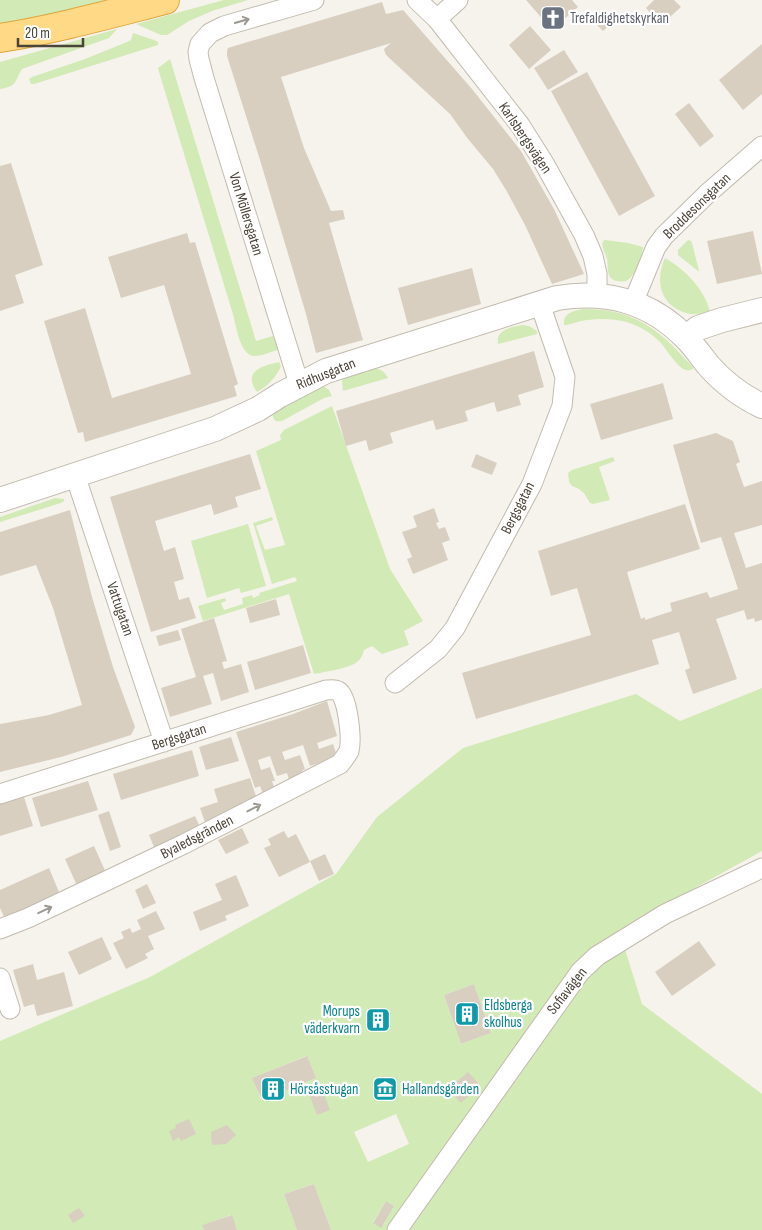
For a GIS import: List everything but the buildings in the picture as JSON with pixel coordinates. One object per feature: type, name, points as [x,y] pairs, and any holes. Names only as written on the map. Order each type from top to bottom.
[{"type":"highway","points":[[0,38],[33,32],[165,0]]},
{"type":"highway","points":[[0,45],[33,32]]},
{"type":"street","name":"Von Möllersgatan","points":[[299,384],[204,78],[198,52],[200,44],[210,33],[224,26],[314,0]]},
{"type":"street","name":"Karlsbergsvägen","points":[[417,0],[437,19],[520,125],[544,163],[593,256],[597,274],[597,295]]},
{"type":"street","points":[[437,19],[458,0]]},
{"type":"street","name":"Broddesonsgatan","points":[[633,303],[656,247],[664,236],[707,194],[762,146]]},
{"type":"street","name":"Ridhusgatan","points":[[0,500],[215,429],[258,409],[280,394],[329,370],[567,296],[597,295],[622,299],[660,316],[686,338],[722,380],[736,391],[762,406]]},
{"type":"street","name":"Bergsgatan","points":[[395,683],[438,649],[455,628],[532,484],[562,406],[565,377],[540,304]]},
{"type":"street","points":[[686,338],[698,328],[762,310]]},
{"type":"street","name":"Vattugatan","points":[[75,475],[164,742]]},
{"type":"street","name":"Bergsgatan","points":[[0,794],[326,690],[337,690],[340,692],[348,710]]},
{"type":"street","name":"Byaledsgränden","points":[[0,929],[37,914],[184,844],[340,764],[348,752],[351,740],[348,710]]},
{"type":"street","name":"Sofiavägen","points":[[397,1230],[580,972],[596,956],[664,914],[762,868]]},
{"type":"street","points":[[0,978],[10,1009]]},
{"type":"green space","points":[[0,0],[105,0],[49,15],[0,23]]},
{"type":"green space","points":[[224,0],[248,0],[212,11],[189,21],[167,35],[161,35],[136,24]]},
{"type":"green space","points":[[117,29],[109,38],[22,69],[13,85],[0,89],[0,62]]},
{"type":"green space","points":[[133,33],[154,40],[158,42],[158,45],[31,84],[29,79],[32,77],[127,42],[131,40]]},
{"type":"green space","points":[[170,59],[256,341],[273,336],[278,350],[254,356],[245,350],[239,338],[158,68]]},
{"type":"green space","points":[[605,240],[643,247],[636,269],[627,281],[615,281],[609,275],[607,259],[602,246]]},
{"type":"green space","points":[[688,240],[692,243],[699,271],[678,255],[678,250]]},
{"type":"green space","points":[[665,258],[693,280],[704,295],[710,312],[690,314],[680,311],[666,300],[660,285],[660,276]]},
{"type":"green space","points":[[583,309],[620,313],[641,322],[671,344],[693,369],[683,368],[675,362],[657,339],[641,328],[627,322],[603,319],[585,320],[564,325],[567,315]]},
{"type":"green space","points":[[522,325],[529,326],[537,331],[537,334],[498,344],[501,332]]},
{"type":"green space","points":[[279,362],[281,366],[274,377],[264,388],[257,392],[253,385],[253,374],[266,365]]},
{"type":"green space","points":[[374,368],[383,371],[388,378],[343,391],[342,381],[344,378]]},
{"type":"green space","points":[[322,385],[329,390],[332,396],[324,398],[282,421],[275,420],[273,415],[295,399]]},
{"type":"green space","points":[[332,406],[390,569],[423,621],[404,631],[409,645],[382,654],[372,646],[364,650],[361,658],[350,666],[314,674],[289,594],[203,621],[198,606],[225,598],[226,601],[221,603],[224,610],[243,604],[242,598],[252,595],[253,598],[260,595],[259,593],[297,581],[295,577],[272,584],[253,523],[272,517],[273,520],[256,526],[265,550],[285,545],[256,451],[281,440],[280,435],[284,430]]},
{"type":"green space","points":[[613,457],[615,461],[599,467],[610,500],[590,503],[584,493],[569,482],[568,473]]},
{"type":"green space","points":[[55,498],[64,499],[64,501],[0,522],[0,517]]},
{"type":"green space","points":[[248,524],[266,586],[241,593],[239,588],[207,598],[191,541]]},
{"type":"green space","points":[[762,688],[762,851],[619,930],[642,1004],[762,1094],[762,1230],[331,1230],[314,1184],[284,1194],[297,1230],[237,1230],[231,1215],[203,1225],[204,1230],[0,1230],[0,1041],[150,977],[336,874],[377,817],[463,748],[636,694],[680,721]],"holes":[[[474,984],[491,1033],[461,1044],[444,995]],[[375,1010],[384,1012],[388,1017],[388,1025],[382,1030],[374,1030],[368,1023],[369,1016]],[[306,1056],[316,1078],[261,1100],[253,1078]],[[396,1114],[409,1144],[368,1162],[354,1132]],[[386,1201],[394,1206],[381,1227],[373,1222]]]},
{"type":"place","name":"Trefaldighetskyrkan","points":[[553,18]]},
{"type":"place","name":"Eldsberga skolhus","points":[[467,1014]]},
{"type":"place","name":"Morups väderkvarn","points":[[378,1020]]},
{"type":"place","name":"Hörsåsstugan","points":[[273,1089]]},
{"type":"place","name":"Hallandsgården","points":[[385,1089]]}]
